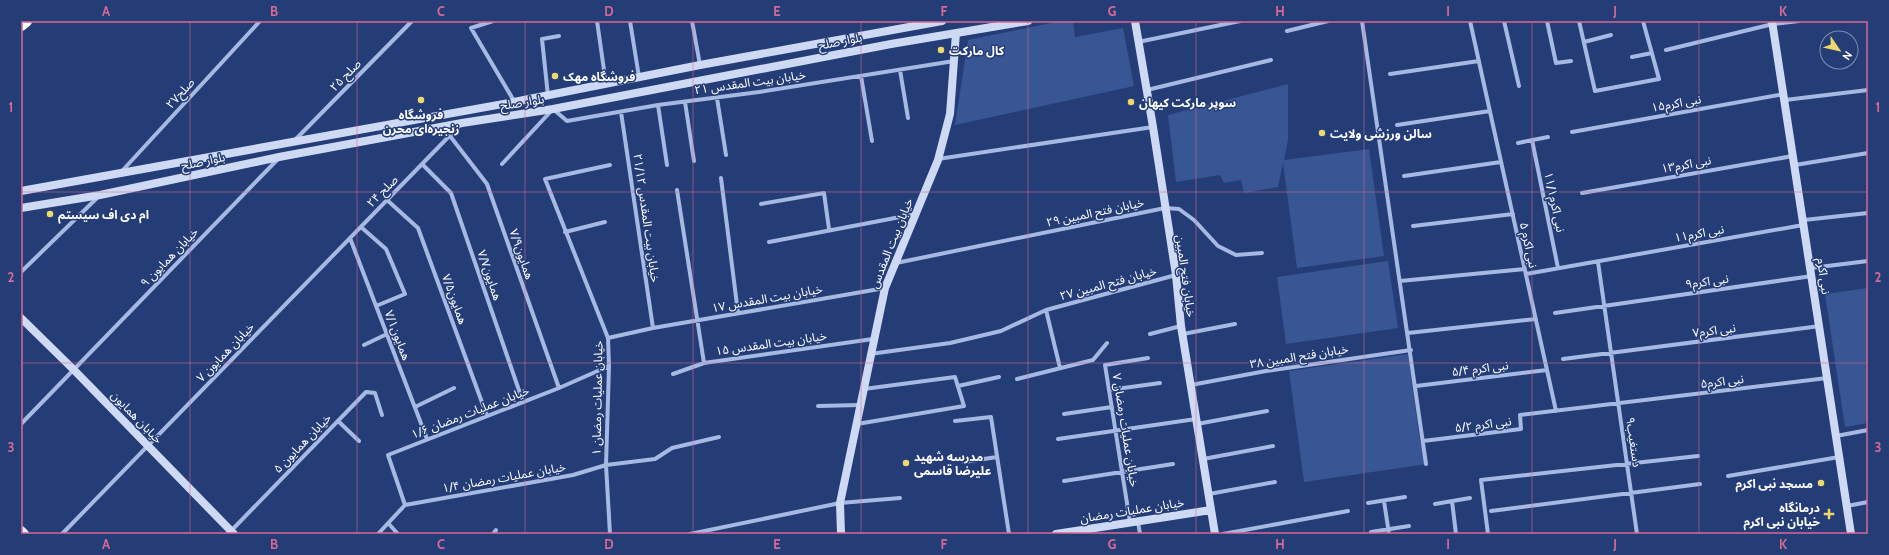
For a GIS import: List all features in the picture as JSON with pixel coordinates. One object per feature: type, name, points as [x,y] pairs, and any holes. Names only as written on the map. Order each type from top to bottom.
[{"type":"highway","points":[[21,25],[26,21]]},
{"type":"main road","points":[[21,531],[24,534]]},
{"type":"street","name":"صلح ۲۵","points":[[292,143],[412,21]]},
{"type":"street","points":[[493,21],[471,28],[514,102]]},
{"type":"street","points":[[597,21],[606,84]]},
{"type":"street","points":[[630,21],[639,77]]},
{"type":"street","points":[[692,21],[700,65]]},
{"type":"street","name":"بلوار صلح","points":[[21,192],[548,96],[700,65],[942,21]]},
{"type":"street","name":"بلوار صلح","points":[[21,208],[100,195],[279,157],[553,109],[842,53],[1028,21]]},
{"type":"street","name":"خیابان فتح المبین","points":[[1135,21],[1153,127],[1176,275],[1182,330],[1215,534]]},
{"type":"street","points":[[1138,42],[1240,21]]},
{"type":"street","points":[[1287,31],[1328,21]]},
{"type":"street","points":[[1362,21],[1416,386],[1426,464]]},
{"type":"street","name":"نبی اکرم ۵","points":[[1470,21],[1556,411]]},
{"type":"street","points":[[1504,21],[1519,86]]},
{"type":"street","points":[[1548,21],[1556,63],[1571,61]]},
{"type":"street","points":[[1579,21],[1595,91],[1659,79],[1643,21]]},
{"type":"street","points":[[1666,50],[1773,23],[1798,21]]},
{"type":"street","name":"صلح۲۷","points":[[119,175],[258,23]]},
{"type":"street","name":"نبی اکرم","points":[[1773,23],[1851,534]]},
{"type":"street","name":"خیابان بیت المقدس","points":[[841,534],[840,503],[884,288],[896,263],[938,160],[950,114],[956,34]]},
{"type":"street","points":[[1584,42],[1611,34]]},
{"type":"street","points":[[548,96],[542,39],[559,36]]},
{"type":"street","points":[[839,39],[842,53]]},
{"type":"street","points":[[1632,57],[1652,53]]},
{"type":"street","points":[[1146,90],[1271,60]]},
{"type":"street","name":"خیابان بیت المقدس ۲۱","points":[[553,109],[567,121],[658,105],[717,98],[954,61]]},
{"type":"street","points":[[1390,74],[1479,61]]},
{"type":"street","points":[[900,70],[908,118]]},
{"type":"street","points":[[861,76],[872,142]]},
{"type":"street","name":"نبی اکرم۱۵","points":[[1572,132],[1784,97],[1868,90]]},
{"type":"street","points":[[717,98],[726,155]]},
{"type":"street","points":[[685,102],[694,160]]},
{"type":"street","points":[[658,105],[667,165]]},
{"type":"street","points":[[502,164],[553,109]]},
{"type":"street","points":[[1396,125],[1490,111]]},
{"type":"street","name":"خیابان بیت المقدس ۲۱/۱۲","points":[[621,112],[653,328]]},
{"type":"street","name":"صلح ۲۴","points":[[317,272],[462,124]]},
{"type":"street","points":[[938,160],[1153,127]]},
{"type":"street","name":"همایون۷/۹","points":[[450,136],[487,184],[559,388]]},
{"type":"street","points":[[1518,143],[1548,138]]},
{"type":"street","name":"نبی اکرم۱۱/۱","points":[[1532,140],[1558,268]]},
{"type":"street","points":[[1795,165],[1868,153]]},
{"type":"street","name":"نبی اکرم۱۳","points":[[1582,193],[1794,156]]},
{"type":"street","name":"خیابان همایون ۹","points":[[21,424],[279,157]]},
{"type":"street","points":[[1404,176],[1501,162]]},
{"type":"street","name":"همایون۷/۷","points":[[422,164],[451,193],[523,402]]},
{"type":"street","name":"خیابان عملیات رمضان ۱","points":[[610,165],[544,179],[608,338],[609,366],[606,465],[610,534]]},
{"type":"street","points":[[720,178],[738,313]]},
{"type":"street","points":[[677,190],[704,363]]},
{"type":"street","points":[[761,204],[824,193],[830,230]]},
{"type":"street","points":[[21,272],[100,195]]},
{"type":"street","name":"همایون۷/۵","points":[[387,200],[418,228],[487,416]]},
{"type":"street","points":[[1165,208],[1179,209],[1194,220],[1218,246],[1236,255],[1262,254]]},
{"type":"street","name":"خیابان فتح المبین ۲۹","points":[[896,263],[1165,208]]},
{"type":"street","name":"نبی اکرم۱۱","points":[[1526,274],[1598,262],[1804,222],[1868,213]]},
{"type":"street","points":[[769,242],[916,214]]},
{"type":"street","points":[[1413,226],[1512,214]]},
{"type":"street","points":[[565,232],[605,222]]},
{"type":"street","points":[[361,227],[386,249],[405,294],[376,306]]},
{"type":"street","name":"همایون۷/۱","points":[[350,238],[427,439]]},
{"type":"street","points":[[1811,268],[1868,261]]},
{"type":"street","points":[[1598,262],[1604,306]]},
{"type":"street","points":[[1400,281],[1525,269]]},
{"type":"street","name":"خیابان همایون ۷","points":[[62,534],[317,272]]},
{"type":"street","name":"خیابان فتح المبین ۲۷","points":[[870,354],[950,343],[1001,331],[1046,310],[1176,275]]},
{"type":"street","name":"نبی اکرم۹","points":[[1555,313],[1812,276]]},
{"type":"street","name":"خیابان بیت المقدس ۱۷","points":[[608,338],[653,328],[884,288]]},
{"type":"street","name":"دستغیب۹","points":[[1604,306],[1637,534]]},
{"type":"street","points":[[1046,310],[1060,368]]},
{"type":"street","name":"خیابان همایون","points":[[21,318],[74,370],[231,533]]},
{"type":"street","points":[[1408,333],[1536,319]]},
{"type":"street","points":[[1150,334],[1235,324]]},
{"type":"street","name":"نبی اکرم۷","points":[[1563,359],[1820,326]]},
{"type":"street","points":[[364,345],[387,334]]},
{"type":"street","name":"خیابان بیت المقدس ۱۵","points":[[673,374],[704,363],[873,338]]},
{"type":"street","points":[[1017,378],[1093,360],[1107,343]]},
{"type":"street","name":"خیابان فتح المبین ۳۸","points":[[1191,385],[1266,371],[1410,350]]},
{"type":"street","name":"خیابان عملیات رمضان ۷","points":[[1140,534],[1134,522],[1122,472],[1105,365],[1148,358]]},
{"type":"street","name":"خیابان عملیات رمضان ۱/۶","points":[[405,505],[388,455],[559,388],[609,366]]},
{"type":"street","name":"نبی اکرم ۵/۴","points":[[1416,386],[1547,370]]},
{"type":"street","points":[[856,424],[964,406],[955,377],[863,389]]},
{"type":"street","points":[[958,386],[999,377]]},
{"type":"street","name":"نبی اکرم۵","points":[[1618,404],[1828,378]]},
{"type":"street","points":[[1109,390],[1160,383]]},
{"type":"street","points":[[415,407],[454,388]]},
{"type":"street","name":"خیابان همایون ۵","points":[[231,533],[366,392],[375,393],[382,415]]},
{"type":"street","points":[[1556,411],[1618,404]]},
{"type":"street","points":[[818,406],[860,405]]},
{"type":"street","points":[[1064,414],[1112,407]]},
{"type":"street","points":[[1058,440],[1267,411]]},
{"type":"street","name":"نبی اکرم ۵/۲","points":[[1423,442],[1521,429],[1520,415],[1556,411]]},
{"type":"street","points":[[956,421],[991,417],[1009,534]]},
{"type":"street","points":[[338,421],[359,441]]},
{"type":"street","points":[[1836,436],[1868,430]]},
{"type":"street","name":"خیابان عملیات رمضان ۱/۴","points":[[405,505],[573,475],[606,465],[654,459],[672,448],[719,437]]},
{"type":"street","points":[[1203,459],[1273,446]]},
{"type":"street","points":[[1488,534],[1481,480],[1553,474],[1698,456]]},
{"type":"street","points":[[1728,476],[1839,456]]},
{"type":"street","points":[[964,462],[997,457]]},
{"type":"street","points":[[1064,481],[1173,464]]},
{"type":"street","points":[[1209,494],[1275,482]]},
{"type":"street","points":[[1491,511],[1700,484]]},
{"type":"street","points":[[690,534],[840,503],[900,498]]},
{"type":"street","points":[[1368,503],[1405,498]]},
{"type":"street","points":[[1436,504],[1470,498]]},
{"type":"street","points":[[1384,501],[1388,532]]},
{"type":"street","points":[[1452,501],[1456,534]]},
{"type":"street","points":[[1847,506],[1868,502]]},
{"type":"street","points":[[378,534],[405,505]]},
{"type":"street","name":"خیابان عملیات رمضان","points":[[1056,534],[1211,510]]},
{"type":"street","points":[[1223,534],[1348,511]]},
{"type":"street","points":[[388,523],[398,534]]},
{"type":"street","points":[[1371,532],[1388,532],[1409,526]]},
{"type":"street","points":[[493,534],[496,530]]},
{"type":"shaded area","points":[[1061,21],[1073,21],[1075,37],[1123,28],[1134,86],[955,125],[968,40]]},
{"type":"shaded area","points":[[1288,84],[1288,140],[1284,160],[1369,149],[1384,256],[1297,268],[1283,163],[1278,187],[1244,193],[1241,180],[1224,183],[1220,175],[1176,182],[1168,115]]},
{"type":"shaded area","points":[[1388,261],[1398,328],[1286,344],[1277,277]]},
{"type":"shaded area","points":[[1868,288],[1868,423],[1845,427],[1825,294]]},
{"type":"shaded area","points":[[1408,354],[1420,442],[1424,442],[1427,464],[1304,482],[1289,371]]},
{"type":"place","name":"کال مارکت","points":[[941,50]]},
{"type":"place","name":"فروشگاه مهک","points":[[555,76]]},
{"type":"place","name":"فروشگاه زنجیره‌ای محرن","points":[[421,100]]},
{"type":"place","name":"سوپر مارکت کیهان","points":[[1131,102]]},
{"type":"place","name":"سالن ورزشی ولایت","points":[[1322,133]]},
{"type":"place","name":"ام دی اف سیستم","points":[[50,214]]},
{"type":"place","name":"مدرسه شهید علیرضا قاسمی","points":[[906,463]]},
{"type":"place","name":"مسجد نبی اکرم","points":[[1821,483]]},
{"type":"place","name":"درمانگاه خیابان نبی اکرم","points":[[1829,514]]}]
